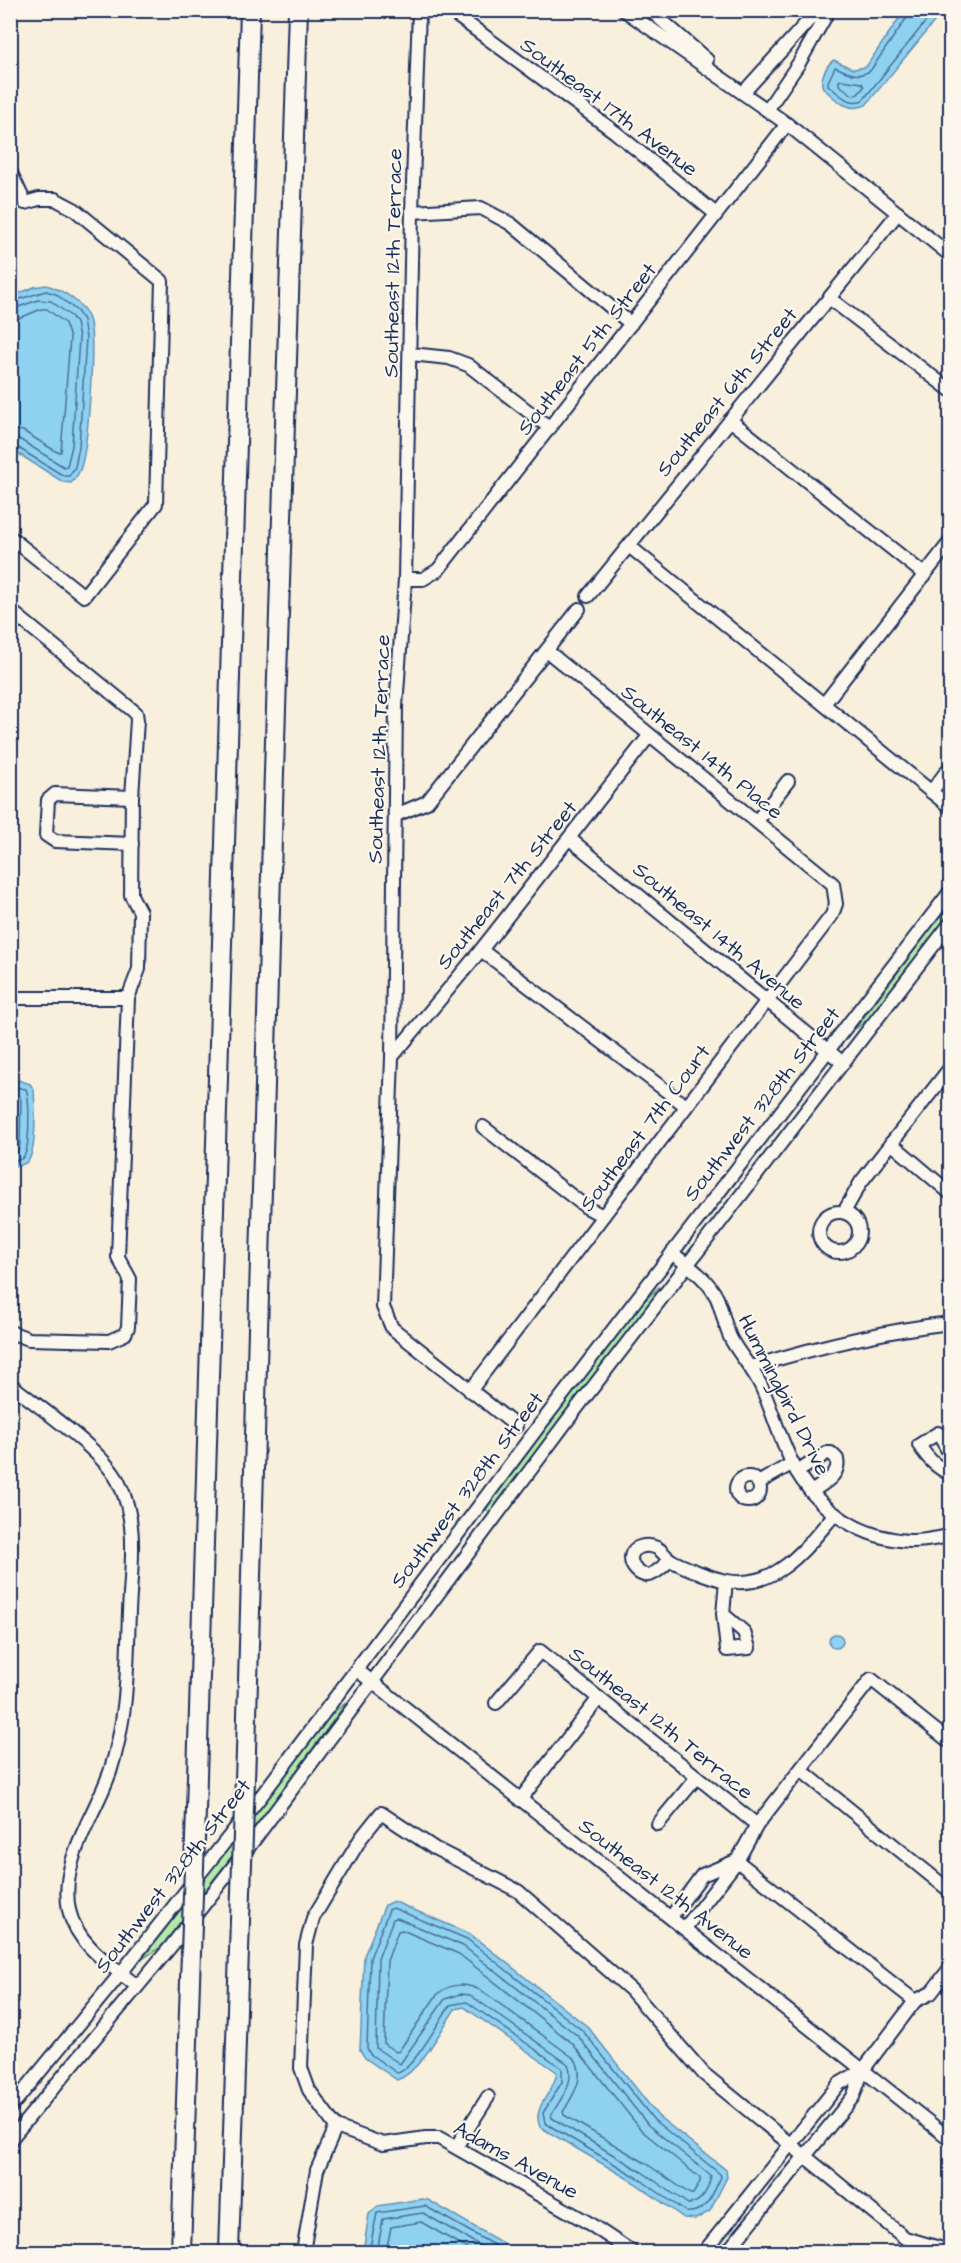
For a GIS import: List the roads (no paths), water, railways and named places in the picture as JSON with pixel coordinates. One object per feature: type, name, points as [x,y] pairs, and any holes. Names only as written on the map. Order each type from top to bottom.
[{"type":"highway","points":[[181,2253],[249,10]]},
{"type":"highway","points":[[230,2253],[298,10]]},
{"type":"street","name":"Southeast 12th Terrace","points":[[419,10],[412,212],[405,579],[396,707],[392,1057],[383,1307],[392,1328],[516,1426]]},
{"type":"street","name":"Southeast 17th Avenue","points":[[449,10],[615,132],[716,214]]},
{"type":"street","points":[[624,10],[787,124],[951,255]]},
{"type":"street","points":[[650,10],[743,93]]},
{"type":"street","points":[[743,93],[818,10]]},
{"type":"street","points":[[767,110],[799,63],[829,10]]},
{"type":"street","name":"Southeast 5th Street","points":[[405,579],[423,579],[438,570],[787,124]]},
{"type":"street","points":[[10,171],[25,203],[39,199],[55,200],[74,209],[162,281],[156,504],[84,596],[10,537]]},
{"type":"street","points":[[412,212],[482,208],[511,224],[631,324]]},
{"type":"street","name":"Southeast 6th Street","points":[[588,596],[898,213]]},
{"type":"street","points":[[829,298],[951,390]]},
{"type":"street","points":[[411,354],[449,358],[468,365],[550,428]]},
{"type":"street","points":[[730,420],[925,574]]},
{"type":"street","points":[[824,704],[951,542]]},
{"type":"street","points":[[628,546],[951,807]]},
{"type":"street","points":[[396,814],[427,802],[579,609]]},
{"type":"street","points":[[10,610],[136,712],[131,895],[140,912],[139,969],[128,998],[117,1257],[130,1279],[128,1327],[125,1334],[109,1341],[29,1339],[10,1332]]},
{"type":"street","name":"Southeast 14th Place","points":[[546,651],[833,884]]},
{"type":"street","name":"Southeast 7th Street","points":[[392,1057],[481,950],[649,736]]},
{"type":"street","points":[[931,792],[951,767]]},
{"type":"street","points":[[757,820],[788,781]]},
{"type":"street","points":[[132,797],[55,794],[48,801],[46,835],[55,841],[132,844]]},
{"type":"street","name":"Southeast 14th Avenue","points":[[570,838],[843,1063]]},
{"type":"street","name":"Southeast 7th Court","points":[[470,1391],[831,915],[836,904],[833,884]]},
{"type":"street","name":"Southwest 328th Street","points":[[10,2108],[262,1795],[542,1422],[951,892]]},
{"type":"street","name":"Southwest 328th Street","points":[[10,2140],[248,1848],[570,1417],[951,924]]},
{"type":"street","points":[[481,950],[686,1106]]},
{"type":"street","points":[[10,998],[128,998]]},
{"type":"street","points":[[844,1212],[852,1195],[951,1068]]},
{"type":"street","points":[[483,1127],[585,1207],[603,1216]]},
{"type":"street","points":[[891,1143],[951,1193]]},
{"type":"street","name":"Hummingbird Drive","points":[[672,1253],[688,1265],[713,1291],[731,1340],[751,1366],[795,1468],[810,1492],[835,1514],[859,1529],[884,1537],[912,1541],[951,1536]]},
{"type":"street","points":[[751,1366],[822,1345],[951,1323]]},
{"type":"street","points":[[10,1384],[103,1460],[117,1480],[129,1509],[132,1545],[124,1721],[108,1776],[69,1874],[67,1894],[69,1911],[82,1938],[137,1986]]},
{"type":"street","points":[[951,1454],[938,1434],[920,1445],[927,1458],[951,1473]]},
{"type":"street","points":[[758,1483],[827,1453],[831,1454],[837,1459],[838,1470],[810,1492]]},
{"type":"street","points":[[670,1560],[726,1581],[756,1580],[780,1570],[796,1559],[835,1514]]},
{"type":"street","points":[[723,1614],[726,1581]]},
{"type":"street","name":"Southeast 12th Terrace","points":[[496,1703],[540,1651],[757,1825]]},
{"type":"street","name":"Southeast 12th Avenue","points":[[357,1670],[951,2139]]},
{"type":"street","points":[[686,1928],[737,1861],[757,1825],[872,1678],[951,1742]]},
{"type":"street","points":[[520,1800],[599,1698]]},
{"type":"street","points":[[801,1770],[951,1891]]},
{"type":"street","points":[[658,1824],[697,1777]]},
{"type":"street","points":[[303,2253],[317,2170],[336,2127],[309,2090],[300,2068],[306,1945],[313,1918],[360,1838],[381,1813],[434,1848],[518,1891],[632,1990],[704,2074],[905,2238],[951,2251]]},
{"type":"street","points":[[671,1917],[702,1875],[737,1861]]},
{"type":"street","points":[[737,1861],[915,2001]]},
{"type":"street","points":[[727,2253],[853,2097],[862,2070],[915,2001],[931,1993],[951,1968]]},
{"type":"street","points":[[704,2253],[839,2084],[862,2070]]},
{"type":"street","points":[[456,2147],[488,2097]]},
{"type":"street","name":"Adams Avenue","points":[[336,2127],[383,2144],[439,2138],[588,2222],[632,2253]]},
{"type":"water","points":[[904,11],[943,11],[866,105],[848,106],[823,88],[824,73],[834,60],[853,69],[866,67]]},
{"type":"water","points":[[46,285],[65,293],[77,302],[89,319],[91,330],[90,392],[84,455],[77,476],[71,483],[63,482],[11,449],[11,297],[34,287]]},
{"type":"water","points":[[18,1080],[30,1084],[34,1090],[34,1138],[28,1161],[22,1165],[11,1166],[11,1081]]},
{"type":"water","points":[[836,1634],[841,1636],[843,1641],[841,1646],[836,1648],[831,1646],[829,1641],[831,1636]]},
{"type":"water","points":[[393,1901],[470,1934],[588,2027],[658,2116],[726,2170],[727,2177],[710,2211],[696,2219],[684,2218],[635,2183],[540,2127],[539,2112],[557,2072],[464,2007],[455,2009],[422,2060],[406,2076],[397,2080],[365,2058],[360,2050],[364,1956],[385,1905]]},
{"type":"water","points":[[428,2200],[518,2252],[363,2252],[369,2214],[378,2206]]}]
